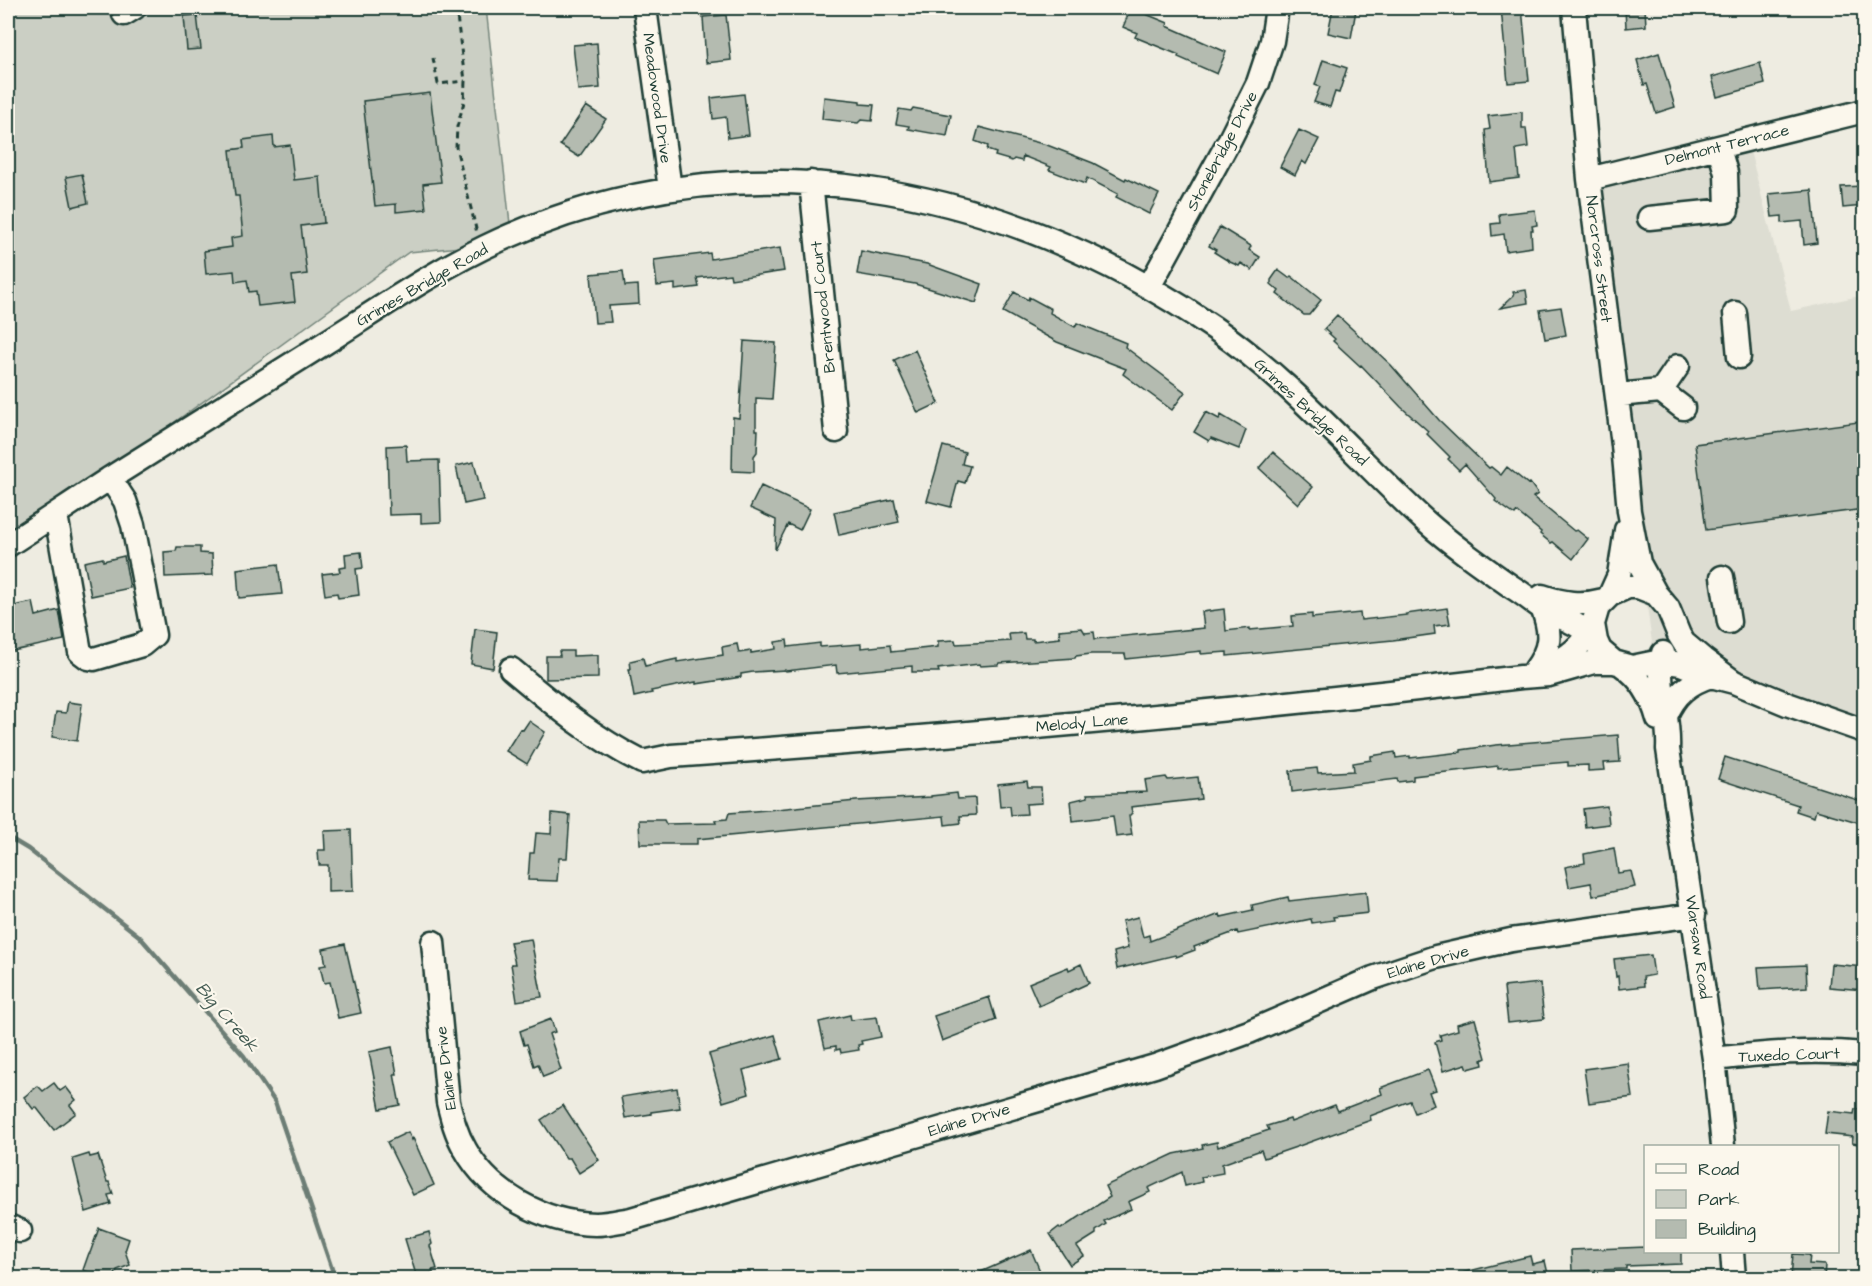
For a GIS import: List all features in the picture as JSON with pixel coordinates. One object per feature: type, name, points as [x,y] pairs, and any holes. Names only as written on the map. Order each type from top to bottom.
[{"type":"street","name":"Meadowood Drive","points":[[645,8],[670,189]]},
{"type":"street","name":"Stonebridge Drive","points":[[1149,286],[1258,84],[1272,41],[1276,8]]},
{"type":"street","name":"Norcross Street","points":[[1574,8],[1589,179],[1617,395],[1629,511],[1639,563],[1656,594]]},
{"type":"street","name":"Delmont Terrace","points":[[1589,179],[1864,111]]},
{"type":"street","points":[[1649,218],[1727,210],[1726,173],[1719,148]]},
{"type":"street","name":"Grimes Bridge Road","points":[[8,545],[110,478],[439,271],[483,249],[551,219],[605,202],[670,189],[739,182],[811,182],[905,194],[975,211],[1064,244],[1149,286],[1216,329],[1277,377],[1318,414],[1424,520],[1472,560],[1542,608],[1593,633],[1600,650],[1618,663]]},
{"type":"street","name":"Brentwood Court","points":[[811,182],[836,431]]},
{"type":"street","points":[[1735,313],[1739,357]]},
{"type":"street","points":[[1660,391],[1678,366]]},
{"type":"street","points":[[1617,395],[1660,391],[1683,408]]},
{"type":"street","points":[[56,515],[80,652],[94,659],[142,645],[154,635],[141,564],[133,525],[125,501],[110,478]]},
{"type":"street","name":"Norcross Street","points":[[1606,597],[1621,569],[1629,511]]},
{"type":"street","points":[[1722,578],[1730,622]]},
{"type":"street","name":"Grimes Bridge Road","points":[[1517,590],[1566,603],[1585,604],[1628,587],[1638,587],[1656,594]]},
{"type":"street","points":[[1656,594],[1663,600],[1684,643],[1734,682]]},
{"type":"street","points":[[1593,633],[1595,615],[1606,597]]},
{"type":"street","points":[[1528,673],[1545,655],[1549,640],[1548,624],[1542,608]]},
{"type":"street","points":[[1658,659],[1671,638],[1671,617]]},
{"type":"street","name":"Melody Lane","points":[[1528,673],[1567,657],[1593,633]]},
{"type":"street","points":[[1618,663],[1632,667],[1658,659],[1681,664],[1864,731]]},
{"type":"street","name":"Warsaw Road","points":[[1658,659],[1669,733],[1668,749]]},
{"type":"street","name":"Melody Lane","points":[[511,669],[568,716],[612,747],[642,762],[671,756],[872,741],[1352,697],[1528,673],[1549,675],[1585,664],[1618,663]]},
{"type":"street","name":"Warsaw Road","points":[[1618,663],[1638,678],[1652,699],[1668,749],[1714,1059],[1723,1145]]},
{"type":"street","points":[[1666,716],[1673,702],[1683,690],[1698,680],[1711,676]]},
{"type":"street","name":"Elaine Drive","points":[[433,942],[448,1102],[454,1127],[465,1149],[490,1182],[525,1206],[561,1220],[597,1224],[631,1219],[1155,1066],[1249,1032],[1372,978],[1436,957],[1511,940],[1694,915]]},
{"type":"street","name":"Tuxedo Court","points":[[1714,1059],[1767,1053],[1816,1051],[1864,1054]]},
{"type":"street","points":[[1732,1253],[1734,1278]]},
{"type":"path","points":[[89,8],[99,14]]},
{"type":"path","points":[[456,8],[465,81],[464,102],[457,127],[456,147],[477,236],[483,249]]},
{"type":"path","points":[[433,58],[438,84],[465,81]]},
{"type":"shaded area","points":[[1749,147],[1791,311],[1864,295],[1864,731],[1655,665],[1589,179]]},
{"type":"green space","points":[[8,8],[486,8],[512,242],[409,252],[55,509],[8,547]]},
{"type":"building","points":[[1131,8],[1168,23],[1167,26],[1226,52],[1217,74],[1135,37],[1137,33],[1123,27]]},
{"type":"building","points":[[1333,8],[1356,10],[1351,38],[1328,33]]},
{"type":"building","points":[[1501,8],[1522,8],[1529,81],[1508,83]]},
{"type":"building","points":[[1625,8],[1645,8],[1646,26],[1626,28]]},
{"type":"building","points":[[197,15],[201,49],[187,50],[184,16]]},
{"type":"building","points":[[726,15],[731,60],[706,63],[703,17]]},
{"type":"building","points":[[597,43],[600,88],[578,90],[573,45]]},
{"type":"building","points":[[1659,53],[1675,107],[1656,113],[1647,84],[1644,85],[1637,60]]},
{"type":"building","points":[[1323,60],[1347,68],[1339,93],[1335,92],[1330,107],[1314,102],[1320,87],[1315,85]]},
{"type":"building","points":[[1760,63],[1765,84],[1717,97],[1712,77]]},
{"type":"building","points":[[430,93],[441,182],[423,184],[426,209],[396,212],[396,204],[375,206],[363,101]]},
{"type":"building","points":[[744,94],[749,135],[728,138],[726,117],[713,119],[711,98]]},
{"type":"building","points":[[824,97],[874,105],[872,121],[861,120],[858,123],[822,119]]},
{"type":"building","points":[[586,106],[606,119],[579,157],[560,145]]},
{"type":"building","points":[[913,108],[951,115],[947,136],[908,129],[909,126],[896,124],[899,109],[911,111]]},
{"type":"building","points":[[1522,112],[1522,128],[1526,128],[1528,147],[1516,149],[1519,178],[1489,182],[1485,130],[1490,129],[1488,116]]},
{"type":"building","points":[[979,127],[1047,145],[1093,163],[1159,194],[1149,214],[1116,197],[1118,194],[1087,178],[1085,184],[1049,170],[1051,167],[1023,156],[1022,161],[1014,159],[1012,161],[995,156],[996,153],[987,150],[988,146],[975,141]]},
{"type":"building","points":[[1299,130],[1319,139],[1306,164],[1302,161],[1295,175],[1280,167]]},
{"type":"building","points":[[273,136],[274,147],[290,145],[294,180],[320,177],[324,223],[301,226],[307,274],[292,276],[295,302],[258,306],[256,291],[249,292],[247,280],[235,282],[234,271],[206,274],[204,251],[232,247],[231,238],[243,236],[239,196],[235,196],[230,150],[244,148],[243,140]]},
{"type":"building","points":[[82,174],[88,203],[72,207],[66,177]]},
{"type":"building","points":[[1864,186],[1864,206],[1843,208],[1841,187]]},
{"type":"building","points":[[1812,190],[1817,243],[1804,245],[1802,221],[1782,223],[1782,216],[1772,217],[1769,194]]},
{"type":"building","points":[[1535,210],[1537,225],[1532,226],[1533,230],[1531,230],[1532,247],[1506,251],[1504,234],[1492,236],[1491,224],[1500,223],[1499,214]]},
{"type":"building","points":[[1220,227],[1251,246],[1249,250],[1260,257],[1252,270],[1241,263],[1239,266],[1230,262],[1209,246]]},
{"type":"building","points":[[780,248],[784,271],[731,279],[730,274],[697,278],[699,287],[675,290],[675,284],[657,286],[654,260],[710,253],[711,259]]},
{"type":"building","points":[[861,251],[927,264],[982,284],[976,303],[915,284],[857,274]]},
{"type":"building","points":[[1278,270],[1289,278],[1291,276],[1321,300],[1309,315],[1304,315],[1277,294],[1279,291],[1271,284],[1271,280]]},
{"type":"building","points":[[623,271],[625,286],[638,285],[639,304],[609,306],[611,322],[595,323],[591,274]]},
{"type":"building","points":[[1526,290],[1528,303],[1500,308],[1514,295],[1513,292]]},
{"type":"building","points":[[1014,292],[1051,309],[1050,313],[1075,327],[1077,323],[1126,343],[1125,347],[1185,392],[1172,410],[1123,374],[1126,369],[1057,342],[1003,312]]},
{"type":"building","points":[[1561,307],[1566,335],[1545,339],[1540,310]]},
{"type":"building","points":[[1337,315],[1391,365],[1439,420],[1489,468],[1491,467],[1501,475],[1507,467],[1528,484],[1530,483],[1538,494],[1533,497],[1574,531],[1577,530],[1588,539],[1573,559],[1540,534],[1541,532],[1517,512],[1515,515],[1495,501],[1496,499],[1465,464],[1459,470],[1448,459],[1450,457],[1426,433],[1428,431],[1401,407],[1361,365],[1333,341],[1335,339],[1324,329]]},
{"type":"building","points":[[744,341],[776,343],[772,399],[756,398],[756,430],[758,430],[754,472],[732,471],[733,417],[739,418]]},
{"type":"building","points":[[915,350],[939,403],[918,413],[894,360]]},
{"type":"building","points":[[1206,412],[1219,419],[1221,415],[1246,430],[1239,449],[1211,438],[1209,441],[1194,432]]},
{"type":"building","points":[[1858,422],[1864,470],[1864,509],[1706,530],[1695,444]]},
{"type":"building","points":[[406,445],[407,461],[439,460],[441,522],[421,523],[421,514],[389,515],[387,446]]},
{"type":"building","points":[[943,446],[965,452],[962,464],[970,466],[965,483],[958,481],[951,507],[927,501]]},
{"type":"building","points":[[1273,452],[1313,487],[1298,504],[1259,468]]},
{"type":"building","points":[[474,462],[483,500],[464,504],[456,466]]},
{"type":"building","points":[[761,486],[810,509],[800,530],[788,524],[775,550],[776,520],[750,508]]},
{"type":"building","points":[[894,499],[899,522],[839,535],[834,512]]},
{"type":"building","points":[[177,547],[200,547],[200,553],[212,554],[213,575],[165,577],[164,552],[176,551]]},
{"type":"building","points":[[361,552],[363,568],[356,569],[359,595],[338,598],[337,593],[325,595],[322,574],[340,572],[339,568],[346,567],[345,554]]},
{"type":"building","points":[[124,556],[130,588],[91,596],[84,562],[103,558],[103,561]]},
{"type":"building","points":[[278,564],[282,594],[239,598],[237,569]]},
{"type":"building","points":[[33,602],[36,616],[59,610],[64,640],[8,652],[8,612],[15,611],[14,606]]},
{"type":"building","points":[[1447,608],[1450,624],[1434,626],[1435,634],[1227,656],[1227,652],[1201,654],[1201,651],[1126,659],[1125,654],[1091,654],[1075,658],[1000,663],[998,665],[980,666],[979,664],[938,669],[939,672],[912,672],[912,666],[837,673],[836,665],[753,672],[741,674],[741,677],[696,684],[696,682],[651,691],[652,693],[634,697],[629,669],[631,669],[630,661],[643,658],[645,666],[677,659],[677,662],[723,655],[722,647],[737,644],[739,653],[751,651],[751,653],[776,649],[775,642],[787,640],[788,647],[820,643],[820,647],[861,644],[861,648],[890,645],[891,652],[938,647],[938,641],[955,640],[956,644],[1010,641],[1009,634],[1024,633],[1025,639],[1033,639],[1033,641],[1060,638],[1059,630],[1082,628],[1085,633],[1094,632],[1095,639],[1204,628],[1202,612],[1224,609],[1226,631],[1293,626],[1292,616],[1312,614],[1312,618],[1360,613],[1361,620]]},
{"type":"building","points":[[475,629],[497,632],[493,668],[471,664]]},
{"type":"building","points":[[559,651],[573,651],[573,656],[598,655],[598,678],[546,679],[546,656],[560,656]]},
{"type":"building","points":[[68,702],[82,704],[77,741],[52,737],[56,712],[66,713]]},
{"type":"building","points":[[529,721],[545,732],[527,764],[506,751],[520,729],[523,730]]},
{"type":"building","points":[[1618,735],[1620,762],[1604,763],[1605,770],[1588,771],[1588,765],[1568,766],[1568,762],[1498,768],[1498,766],[1413,776],[1413,780],[1398,782],[1397,779],[1292,792],[1290,771],[1317,768],[1318,773],[1354,771],[1353,763],[1371,760],[1371,756],[1395,752],[1396,758],[1410,756],[1410,758],[1496,745]]},
{"type":"building","points":[[1725,757],[1864,802],[1864,824],[1816,810],[1814,817],[1796,811],[1798,805],[1718,779]]},
{"type":"building","points":[[1166,777],[1168,780],[1198,777],[1201,799],[1131,807],[1132,813],[1129,816],[1132,835],[1116,837],[1113,816],[1073,821],[1071,801],[1088,797],[1087,794],[1147,792],[1145,780]]},
{"type":"building","points":[[1027,781],[1028,787],[1041,787],[1042,803],[1026,804],[1027,814],[1011,815],[1010,806],[1000,807],[998,784]]},
{"type":"building","points":[[957,793],[958,799],[975,798],[976,815],[960,816],[961,823],[945,825],[944,816],[697,839],[697,844],[640,844],[639,820],[664,820],[666,824],[716,823],[715,820],[727,819],[729,813]]},
{"type":"building","points":[[1607,806],[1609,824],[1585,827],[1583,809]]},
{"type":"building","points":[[552,813],[570,815],[567,858],[559,858],[557,881],[528,880],[530,853],[534,853],[536,833],[551,834]]},
{"type":"building","points":[[351,830],[353,891],[328,892],[328,865],[319,865],[318,850],[325,850],[324,831]]},
{"type":"building","points":[[1614,848],[1618,873],[1631,871],[1635,887],[1593,896],[1591,883],[1569,887],[1565,867],[1585,863],[1584,854]]},
{"type":"building","points":[[1366,892],[1368,913],[1333,917],[1334,920],[1312,923],[1311,919],[1238,934],[1237,931],[1194,947],[1195,950],[1176,957],[1175,955],[1117,969],[1114,952],[1128,948],[1122,921],[1138,917],[1143,937],[1149,935],[1150,941],[1220,914],[1221,917],[1253,910],[1252,905],[1288,897],[1289,901]]},
{"type":"building","points":[[531,939],[542,997],[517,1001],[511,964],[515,964],[510,942]]},
{"type":"building","points":[[345,944],[361,1013],[338,1018],[330,982],[324,983],[320,966],[326,965],[323,949]]},
{"type":"building","points":[[1651,955],[1654,975],[1643,977],[1644,986],[1619,989],[1614,959]]},
{"type":"building","points":[[1081,964],[1089,983],[1039,1006],[1029,983]]},
{"type":"building","points":[[1831,964],[1864,967],[1864,990],[1829,987]]},
{"type":"building","points":[[1806,965],[1807,987],[1760,990],[1758,967]]},
{"type":"building","points":[[1540,983],[1544,1019],[1508,1023],[1504,987]]},
{"type":"building","points":[[989,997],[996,1020],[942,1041],[934,1016]]},
{"type":"building","points":[[850,1015],[851,1020],[877,1017],[881,1037],[861,1041],[862,1044],[858,1045],[859,1050],[841,1053],[840,1049],[836,1050],[836,1046],[825,1048],[819,1022]]},
{"type":"building","points":[[551,1019],[555,1032],[549,1034],[561,1070],[543,1077],[538,1064],[534,1066],[520,1031]]},
{"type":"building","points":[[1475,1019],[1486,1058],[1482,1060],[1483,1065],[1468,1069],[1466,1064],[1443,1071],[1435,1042],[1441,1040],[1440,1035],[1458,1030],[1457,1024]]},
{"type":"building","points":[[775,1035],[782,1059],[743,1070],[749,1094],[723,1102],[709,1054]]},
{"type":"building","points":[[392,1047],[400,1105],[380,1109],[369,1052]]},
{"type":"building","points":[[1628,1063],[1633,1097],[1589,1103],[1584,1069]]},
{"type":"building","points":[[1428,1070],[1436,1090],[1429,1092],[1434,1105],[1415,1113],[1410,1101],[1370,1116],[1371,1120],[1264,1158],[1261,1150],[1222,1164],[1223,1173],[1201,1177],[1202,1182],[1185,1186],[1182,1172],[1148,1188],[1150,1192],[1128,1202],[1131,1209],[1104,1221],[1106,1224],[1096,1231],[1096,1234],[1077,1246],[1084,1256],[1070,1265],[1050,1234],[1110,1197],[1105,1186],[1174,1154],[1203,1148],[1202,1145],[1217,1142],[1218,1147],[1269,1130],[1267,1126],[1290,1119],[1291,1122],[1335,1105],[1338,1111],[1382,1094],[1380,1088]]},
{"type":"building","points":[[54,1083],[60,1091],[66,1087],[76,1100],[70,1105],[76,1113],[54,1130],[36,1107],[33,1109],[24,1097],[38,1086],[43,1091]]},
{"type":"building","points":[[677,1088],[680,1108],[625,1118],[621,1097]]},
{"type":"building","points":[[563,1105],[599,1160],[579,1173],[570,1158],[566,1158],[541,1120]]},
{"type":"building","points":[[1855,1109],[1864,1109],[1864,1145],[1852,1143],[1853,1137],[1825,1134],[1828,1111],[1854,1114]]},
{"type":"building","points":[[408,1132],[412,1140],[413,1138],[434,1185],[413,1195],[387,1142]]},
{"type":"building","points":[[89,1154],[90,1157],[98,1155],[113,1194],[108,1195],[111,1204],[86,1212],[73,1159]]},
{"type":"building","points":[[99,1228],[129,1239],[125,1251],[130,1265],[117,1270],[114,1278],[99,1278],[100,1276],[83,1270]]},
{"type":"building","points":[[429,1232],[432,1244],[430,1246],[437,1269],[432,1270],[435,1278],[417,1278],[405,1239]]},
{"type":"building","points":[[1644,1247],[1644,1253],[1681,1253],[1681,1264],[1572,1271],[1571,1250]]},
{"type":"building","points":[[1031,1250],[1040,1271],[1023,1278],[967,1278]]},
{"type":"building","points":[[1793,1254],[1810,1255],[1809,1264],[1825,1265],[1824,1278],[1791,1278]]},
{"type":"building","points":[[1530,1256],[1532,1264],[1545,1261],[1549,1278],[1458,1278],[1457,1274]]},
{"type":"waterway","name":"Big Creek","points":[[8,837],[28,849],[139,936],[244,1056],[275,1102],[335,1278]]}]
